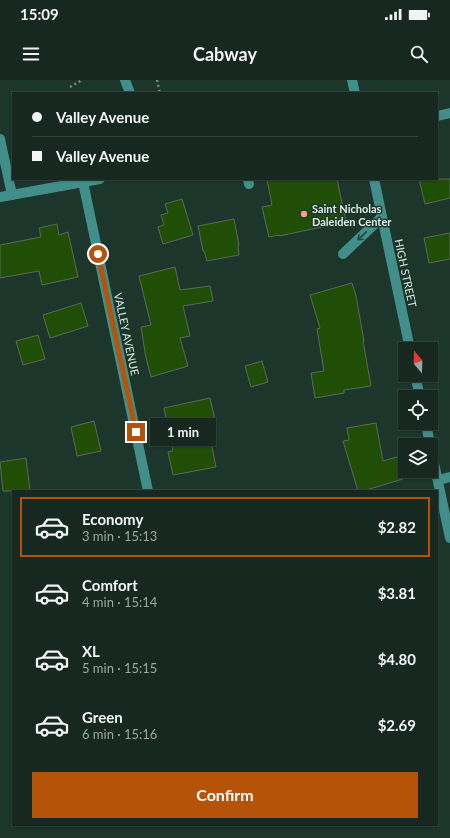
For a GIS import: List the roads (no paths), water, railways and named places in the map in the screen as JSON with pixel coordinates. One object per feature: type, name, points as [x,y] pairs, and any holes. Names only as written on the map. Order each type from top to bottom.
[{"type":"street","points":[[125,80],[130,92]]},
{"type":"street","points":[[352,80],[355,92]]},
{"type":"street","points":[[438,116],[450,113]]},
{"type":"street","points":[[0,139],[12,195]]},
{"type":"street","points":[[0,197],[94,180]]},
{"type":"street","name":"HIGH STREET","points":[[374,180],[409,342]]},
{"type":"street","name":"VALLEY AVENUE","points":[[83,182],[148,490]]},
{"type":"street","points":[[343,254],[382,217]]},
{"type":"street","points":[[450,477],[438,480],[450,538]]},
{"type":"place","name":"Saint Nicholas Daleiden Center","points":[[304,214]]}]
